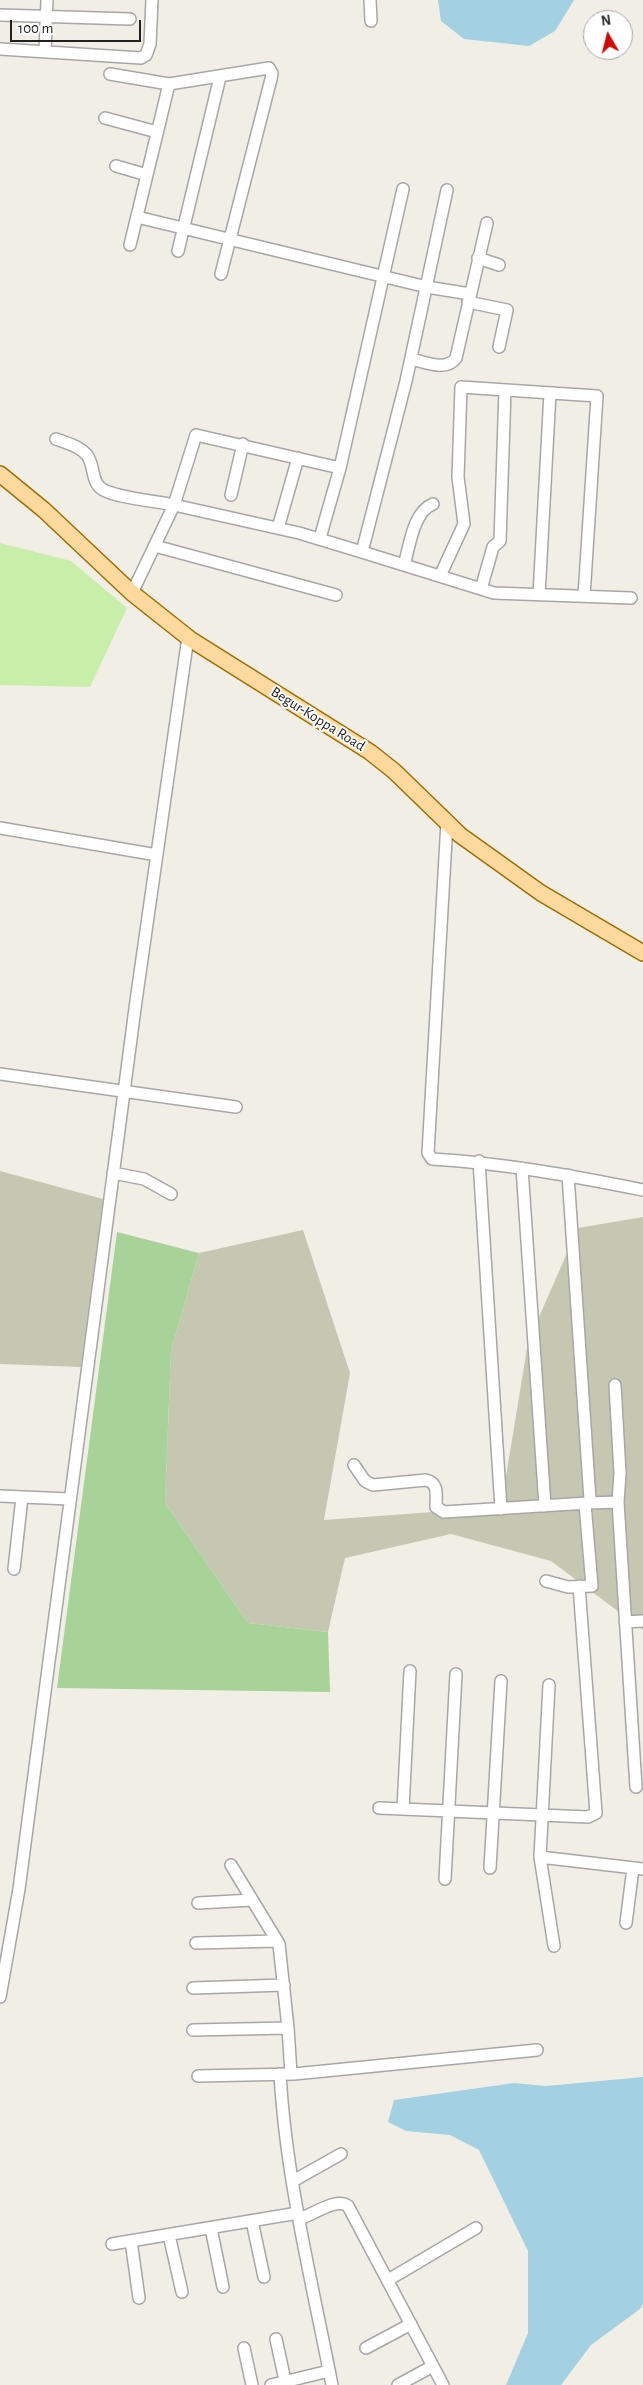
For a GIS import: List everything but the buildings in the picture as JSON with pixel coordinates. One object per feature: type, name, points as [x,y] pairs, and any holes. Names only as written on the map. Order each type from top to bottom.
[{"type":"main road","name":"Begur-Koppa Road","points":[[0,474],[44,510],[132,592],[188,637],[370,752],[394,771],[460,835],[541,893],[643,953]]},
{"type":"street","points":[[45,52],[47,0]]},
{"type":"street","points":[[0,49],[141,58],[146,55],[150,44],[152,0]]},
{"type":"street","points":[[370,0],[371,21]]},
{"type":"street","points":[[0,15],[47,18],[130,19]]},
{"type":"street","points":[[110,74],[168,84],[269,68],[272,73],[221,274]]},
{"type":"street","points":[[178,251],[220,77]]},
{"type":"street","points":[[130,245],[168,84]]},
{"type":"street","points":[[105,118],[157,132]]},
{"type":"street","points":[[116,166],[147,175]]},
{"type":"street","points":[[320,538],[340,468],[403,188]]},
{"type":"street","points":[[362,552],[411,359],[448,190]]},
{"type":"street","points":[[137,217],[427,287],[506,310],[499,346]]},
{"type":"street","points":[[411,359],[440,365],[452,364],[456,358],[487,223]]},
{"type":"street","points":[[478,258],[499,265]]},
{"type":"street","points":[[440,576],[464,524],[458,477],[460,387],[597,396],[584,596]]},
{"type":"street","points":[[481,589],[493,547],[500,541],[505,390]]},
{"type":"street","points":[[539,594],[550,393]]},
{"type":"street","points":[[132,592],[174,505],[196,435],[243,444],[340,468]]},
{"type":"street","points":[[56,439],[78,448],[87,456],[93,467],[95,482],[102,489],[320,538],[494,593],[631,598]]},
{"type":"street","points":[[231,495],[243,444]]},
{"type":"street","points":[[278,528],[298,458]]},
{"type":"street","points":[[404,565],[418,518],[426,506],[433,504]]},
{"type":"street","points":[[155,546],[336,595]]},
{"type":"street","points":[[0,1997],[24,1851],[113,1173],[188,637]]},
{"type":"street","points":[[447,822],[427,1150],[432,1159],[479,1161],[568,1175],[643,1190]]},
{"type":"street","points":[[0,828],[157,855]]},
{"type":"street","points":[[0,1074],[124,1093],[236,1107]]},
{"type":"street","points":[[479,1161],[501,1509]]},
{"type":"street","points":[[522,1168],[545,1506]]},
{"type":"street","points":[[113,1173],[144,1179],[171,1194]]},
{"type":"street","points":[[546,1581],[568,1587],[592,1586],[568,1175]]},
{"type":"street","points":[[615,1385],[620,1473],[618,1502],[636,1787]]},
{"type":"street","points":[[354,1465],[364,1481],[373,1485],[432,1481],[436,1487],[436,1507],[444,1512],[618,1502]]},
{"type":"street","points":[[0,1496],[69,1499]]},
{"type":"street","points":[[14,1569],[22,1497]]},
{"type":"street","points":[[378,1808],[588,1817],[596,1813],[579,1586]]},
{"type":"street","points":[[625,1622],[643,1621]]},
{"type":"street","points":[[403,1809],[410,1671]]},
{"type":"street","points":[[445,1879],[456,1674]]},
{"type":"street","points":[[490,1868],[501,1681]]},
{"type":"street","points":[[549,1685],[540,1857],[554,1946]]},
{"type":"street","points":[[540,1857],[638,1869],[626,1923]]},
{"type":"street","points":[[231,1865],[277,1940],[288,2028],[282,2116],[299,2216],[332,2385]]},
{"type":"street","points":[[198,1903],[252,1900]]},
{"type":"street","points":[[196,1943],[277,1940]]},
{"type":"street","points":[[193,1988],[284,1985]]},
{"type":"street","points":[[193,2030],[288,2028]]},
{"type":"street","points":[[198,2076],[285,2074],[537,2050]]},
{"type":"street","points":[[293,2181],[341,2154]]},
{"type":"street","points":[[112,2244],[252,2221],[311,2216],[335,2203],[345,2204],[348,2206],[443,2385]]},
{"type":"street","points":[[252,2221],[264,2277]]},
{"type":"street","points":[[211,2228],[222,2287]]},
{"type":"street","points":[[388,2280],[476,2228]]},
{"type":"street","points":[[170,2234],[182,2292]]},
{"type":"street","points":[[131,2241],[139,2298]]},
{"type":"street","points":[[366,2348],[411,2324]]},
{"type":"street","points":[[276,2339],[286,2383]]},
{"type":"street","points":[[244,2348],[252,2385]]},
{"type":"street","points":[[398,2385],[433,2366]]},
{"type":"street","points":[[271,2385],[286,2383],[329,2371]]},
{"type":"shaded area","points":[[0,1171],[103,1199],[81,1367],[0,1364]]},
{"type":"shaded area","points":[[643,1217],[643,1630],[551,1561],[451,1534],[345,1558],[328,1632],[248,1623],[165,1503],[171,1351],[199,1253],[303,1230],[350,1373],[324,1520],[501,1507],[528,1342],[578,1228]]},
{"type":"green space","points":[[0,543],[71,561],[127,608],[90,687],[0,685]]},
{"type":"green space","points":[[117,1232],[199,1253],[171,1351],[165,1503],[248,1623],[328,1632],[330,1692],[57,1688]]},
{"type":"water","points":[[438,0],[574,0],[555,31],[529,46],[464,39],[441,21]]},
{"type":"water","points":[[643,2077],[643,2304],[640,2309],[591,2345],[561,2385],[506,2385],[528,2333],[528,2251],[479,2150],[450,2135],[406,2131],[388,2122],[394,2100],[514,2083],[546,2086]]}]
